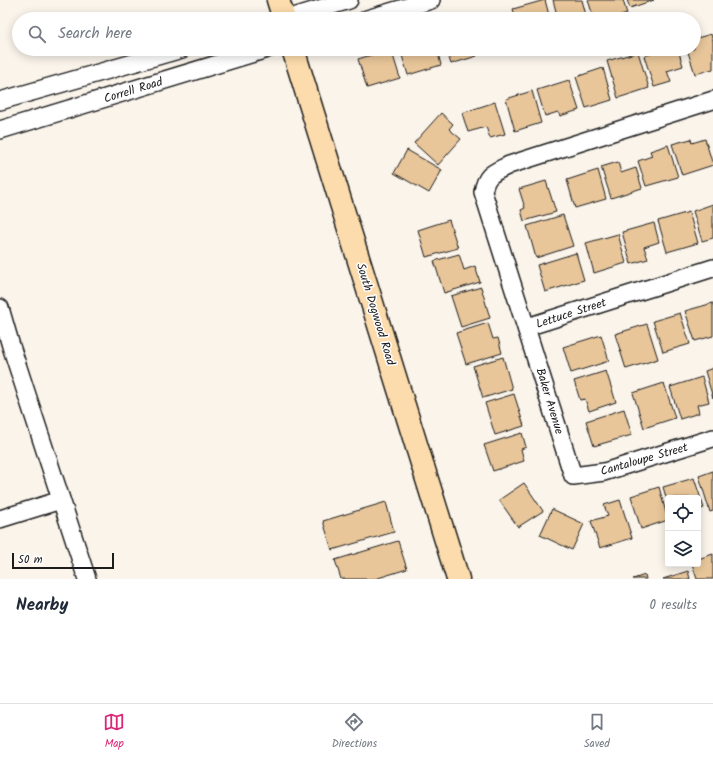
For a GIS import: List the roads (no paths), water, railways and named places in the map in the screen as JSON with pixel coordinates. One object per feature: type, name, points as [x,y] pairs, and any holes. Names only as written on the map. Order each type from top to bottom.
[{"type":"main road","points":[[278,0],[282,12]]},
{"type":"main road","name":"South Dogwood Road","points":[[295,56],[458,579]]},
{"type":"street","points":[[309,12],[349,0]]},
{"type":"street","points":[[391,12],[432,0]]},
{"type":"street","points":[[0,101],[158,56]]},
{"type":"street","name":"Correll Road","points":[[0,130],[244,56]]},
{"type":"street","name":"Baker Avenue","points":[[574,476],[484,192],[485,181],[493,173],[509,165],[713,100]]},
{"type":"street","name":"Lettuce Street","points":[[527,327],[713,268]]},
{"type":"street","points":[[0,308],[6,348],[61,500],[87,579]]},
{"type":"street","name":"Cantaloupe Street","points":[[574,476],[604,472],[713,438]]},
{"type":"street","points":[[0,519],[61,500]]}]
